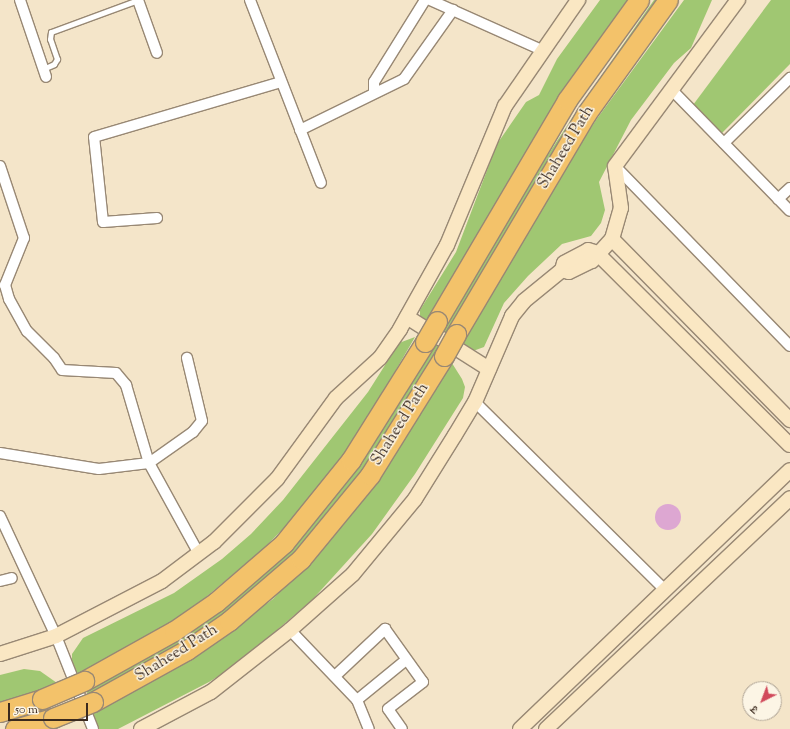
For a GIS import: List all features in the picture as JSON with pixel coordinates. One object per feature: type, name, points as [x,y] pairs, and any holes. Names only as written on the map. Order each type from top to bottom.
[{"type":"highway","name":"Shaheed Path","points":[[0,712],[42,699],[84,681],[174,631],[216,602],[284,543],[351,460],[425,342],[567,100],[639,0]]},
{"type":"highway","name":"Shaheed Path","points":[[15,729],[53,718],[93,702],[187,650],[229,621],[301,559],[370,475],[444,356],[586,114],[668,0]]},
{"type":"street","points":[[20,0],[44,73]]},
{"type":"street","points":[[138,0],[157,53]]},
{"type":"street","points":[[250,0],[321,183]]},
{"type":"street","points":[[374,92],[374,82],[425,0]]},
{"type":"street","points":[[430,0],[542,50]]},
{"type":"street","points":[[0,654],[56,636],[162,581],[200,554],[277,479],[336,398],[380,358],[407,317],[447,245],[505,106],[542,50],[578,0]]},
{"type":"street","points":[[141,729],[211,692],[290,630],[353,574],[415,499],[475,402],[512,316],[524,301],[562,270],[569,272],[592,261],[597,253],[612,239],[621,208],[615,166],[738,0]]},
{"type":"street","points":[[300,130],[374,92],[404,79],[453,10]]},
{"type":"street","points":[[724,143],[790,78]]},
{"type":"street","points":[[157,218],[103,222],[94,137],[281,82]]},
{"type":"street","points":[[671,89],[790,211]]},
{"type":"street","points":[[0,166],[24,238],[5,285],[9,299],[27,332],[54,358],[62,370],[116,373],[126,385],[150,463],[200,554]]},
{"type":"street","points":[[615,166],[790,346]]},
{"type":"street","points":[[778,199],[790,188]]},
{"type":"street","points":[[612,239],[790,420]]},
{"type":"street","points":[[597,253],[790,445]]},
{"type":"street","points":[[407,317],[489,369]]},
{"type":"street","points":[[0,453],[99,469],[150,463],[193,432],[202,421],[187,358]]},
{"type":"street","points":[[475,402],[665,590]]},
{"type":"street","points":[[520,729],[790,470]]},
{"type":"street","points":[[546,729],[790,498]]},
{"type":"street","points":[[0,516],[56,636],[93,729]]},
{"type":"street","points":[[0,581],[12,578]]},
{"type":"street","points":[[335,676],[385,629],[423,682],[388,709],[402,729]]},
{"type":"street","points":[[290,630],[357,700],[369,729]]},
{"type":"street","points":[[357,700],[406,660]]},
{"type":"lane","points":[[44,73],[54,64],[57,59],[50,39],[51,32],[138,0]]},
{"type":"green space","points":[[600,0],[638,0],[424,326],[420,319],[420,310],[456,252],[497,144],[526,102],[539,95],[557,59]]},
{"type":"green space","points":[[654,0],[665,0],[350,494],[268,581],[181,646],[89,696],[85,689],[140,661],[171,642],[294,542],[576,112]]},
{"type":"green space","points":[[684,0],[712,0],[691,48],[674,63],[631,120],[599,182],[605,210],[601,223],[591,236],[562,244],[528,276],[504,303],[484,347],[473,351],[457,347],[532,218],[596,120]]},
{"type":"green space","points":[[771,0],[790,0],[790,64],[722,133],[693,105]]},
{"type":"green space","points":[[415,337],[371,413],[340,460],[297,515],[263,549],[180,619],[76,675],[72,664],[72,654],[83,638],[174,593],[222,559],[251,534],[283,500],[368,392],[399,343]]},
{"type":"green space","points":[[450,360],[462,379],[465,387],[463,398],[415,474],[372,534],[312,600],[235,666],[209,682],[118,729],[99,729],[88,713],[188,661],[273,599],[290,580]]},
{"type":"green space","points":[[24,669],[40,671],[57,683],[0,705],[0,675]]},
{"type":"building","points":[[668,504],[677,508],[681,517],[677,526],[668,530],[659,526],[655,517],[659,508]]}]
